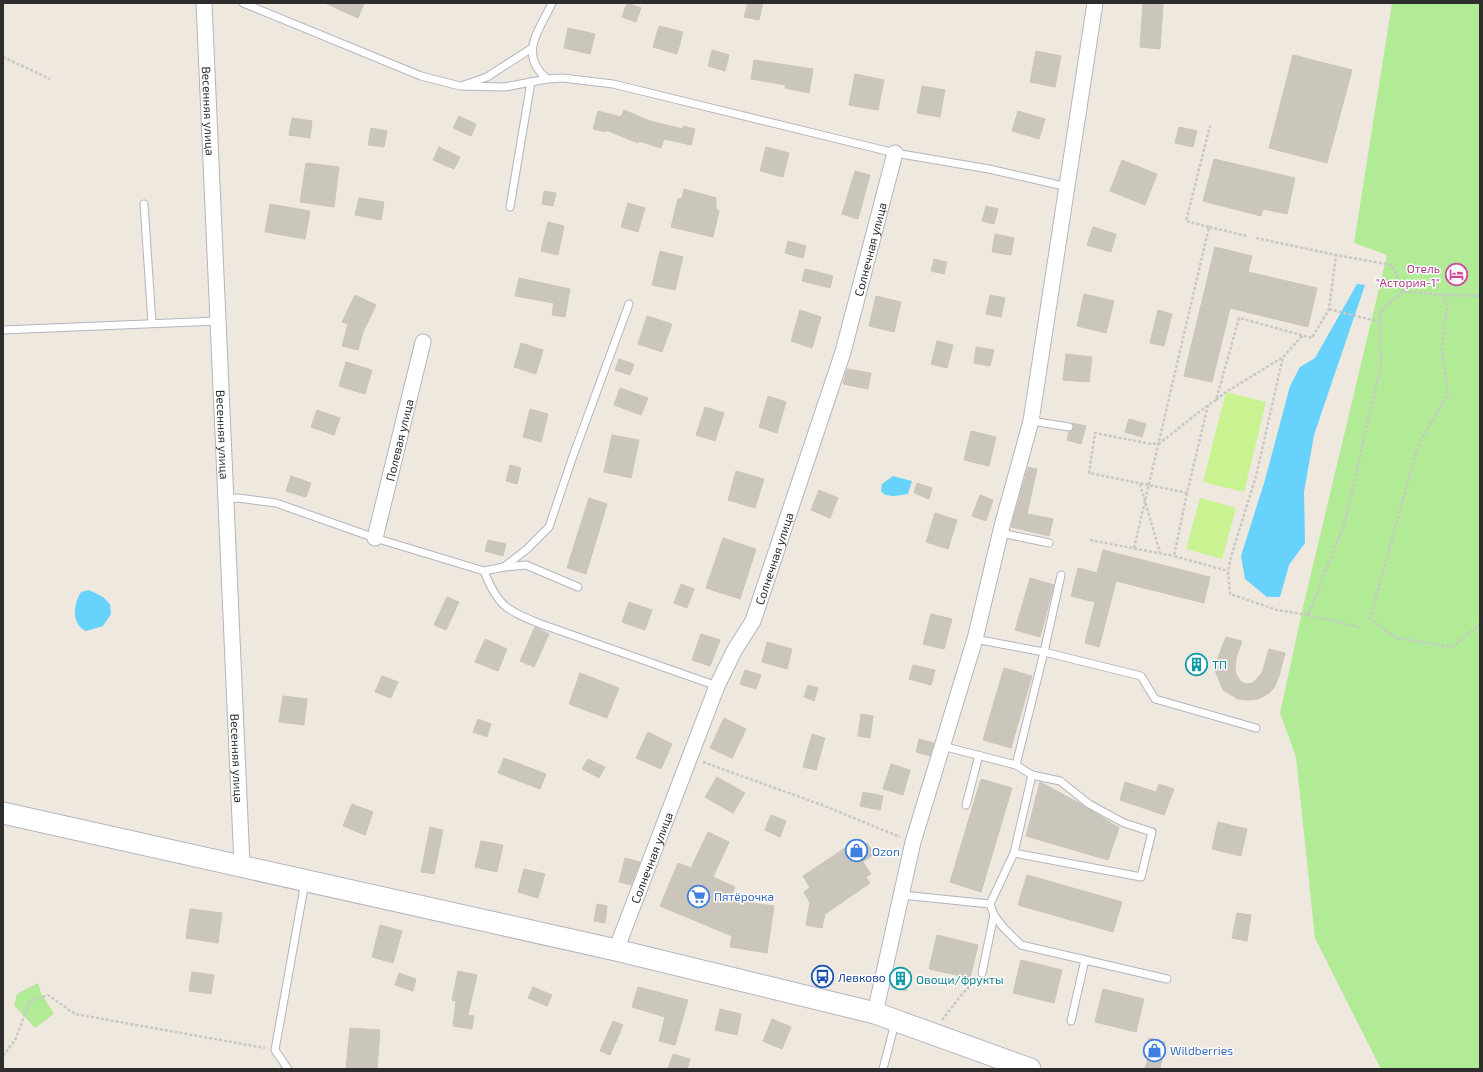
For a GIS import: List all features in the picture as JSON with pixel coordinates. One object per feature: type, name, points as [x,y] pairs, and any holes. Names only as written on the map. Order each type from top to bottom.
[{"type":"street","name":"Весенняя улица","points":[[204,3],[224,499],[242,865]]},
{"type":"street","points":[[875,1013],[913,842],[976,638],[1001,533],[1031,420],[1068,187],[1095,3]]},
{"type":"street","name":"Солнечная улица","points":[[616,950],[717,686],[734,650],[753,621],[843,352],[895,153]]},
{"type":"street","name":"Полевая улица","points":[[375,538],[423,342]]},
{"type":"street","points":[[3,812],[616,950],[875,1013],[895,1022],[1030,1069]]},
{"type":"lane","points":[[243,3],[421,76],[460,86],[505,87],[547,79],[569,79],[613,84],[895,153],[989,169],[1068,187]]},
{"type":"lane","points":[[547,79],[540,73],[532,59],[532,48],[552,3]]},
{"type":"lane","points":[[460,86],[487,77],[532,48]]},
{"type":"lane","points":[[510,207],[531,82]]},
{"type":"lane","points":[[144,204],[152,323]]},
{"type":"lane","points":[[504,567],[527,549],[549,527],[573,456],[629,304]]},
{"type":"lane","points":[[3,330],[217,321]]},
{"type":"lane","points":[[1031,420],[1069,427]]},
{"type":"lane","points":[[224,499],[238,498],[276,503],[375,538],[484,571],[526,565],[578,587]]},
{"type":"lane","points":[[1001,533],[1049,543]]},
{"type":"lane","points":[[484,571],[494,594],[511,612],[538,624],[717,686]]},
{"type":"lane","points":[[1016,765],[1044,652],[1061,575]]},
{"type":"lane","points":[[976,638],[1044,652],[1141,676],[1155,699],[1256,728]]},
{"type":"lane","points":[[942,746],[1016,765],[1032,776],[1060,781],[1089,804],[1124,824],[1152,832],[1141,878],[1014,853]]},
{"type":"lane","points":[[966,805],[979,755]]},
{"type":"lane","points":[[1032,776],[1014,853],[990,904],[994,915],[1003,927],[1021,945],[1167,978]]},
{"type":"lane","points":[[288,1069],[276,1050],[305,880]]},
{"type":"lane","points":[[902,895],[990,904]]},
{"type":"lane","points":[[982,973],[994,915]]},
{"type":"lane","points":[[1071,1021],[1085,960]]},
{"type":"lane","points":[[883,1069],[895,1022]]},
{"type":"path","points":[[3,57],[50,79]]},
{"type":"path","points":[[1210,126],[1186,221],[1247,236]]},
{"type":"path","points":[[1134,548],[1210,227]]},
{"type":"path","points":[[1256,238],[1392,265],[1403,291]]},
{"type":"path","points":[[1216,400],[1238,318],[1312,338],[1329,309],[1336,255]]},
{"type":"path","points":[[1308,615],[1345,522],[1381,365],[1380,312],[1403,291],[1443,295],[1480,296]]},
{"type":"path","points":[[1443,295],[1447,306],[1442,349],[1448,394],[1418,445],[1370,619],[1398,638],[1452,647],[1480,624]]},
{"type":"path","points":[[1329,309],[1380,322]]},
{"type":"path","points":[[1187,493],[1089,473],[1095,433],[1151,444],[1160,443],[1226,392],[1283,358],[1302,336]]},
{"type":"path","points":[[1283,358],[1256,476],[1230,557],[1228,571],[1230,594],[1277,610],[1308,615],[1359,627]]},
{"type":"path","points":[[1174,556],[1208,405]]},
{"type":"path","points":[[1140,484],[1160,554]]},
{"type":"path","points":[[1090,540],[1174,556],[1228,571]]},
{"type":"path","points":[[690,757],[822,805],[913,842]]},
{"type":"path","points":[[933,1034],[959,998],[982,973]]},
{"type":"path","points":[[3,1056],[15,1040],[30,1001],[48,995],[75,1014],[276,1050]]},
{"type":"green space","points":[[1392,3],[1480,3],[1480,1069],[1381,1069],[1315,938],[1296,757],[1280,713],[1304,603],[1387,255],[1354,243]]},
{"type":"green space","points":[[1226,392],[1266,402],[1244,492],[1203,482]]},
{"type":"green space","points":[[1200,498],[1236,508],[1222,559],[1186,549]]},
{"type":"green space","points":[[38,983],[41,993],[54,1014],[35,1028],[14,1005],[17,994]]},
{"type":"water","points":[[1357,284],[1365,285],[1314,435],[1304,492],[1305,543],[1289,565],[1280,597],[1267,597],[1245,579],[1241,556],[1265,480],[1290,386],[1300,367],[1315,358]]},
{"type":"water","points":[[893,476],[912,481],[908,494],[889,496],[881,491],[882,484]]},
{"type":"water","points":[[89,590],[103,597],[110,604],[111,614],[103,626],[86,631],[78,624],[75,608],[81,592]]},
{"type":"building","points":[[325,3],[364,3],[358,18]]},
{"type":"building","points":[[627,3],[641,8],[636,22],[622,17]]},
{"type":"building","points":[[748,3],[763,3],[759,20],[744,17]]},
{"type":"building","points":[[1143,3],[1163,5],[1160,49],[1140,47]]},
{"type":"building","points":[[659,26],[683,32],[677,54],[653,47]]},
{"type":"building","points":[[568,28],[595,34],[590,54],[564,48]]},
{"type":"building","points":[[712,50],[729,55],[725,71],[708,66]]},
{"type":"building","points":[[1036,51],[1061,56],[1055,87],[1030,82]]},
{"type":"building","points":[[1293,55],[1352,70],[1327,163],[1269,148]]},
{"type":"building","points":[[754,60],[813,69],[809,93],[785,88],[786,85],[751,79]]},
{"type":"building","points":[[855,74],[884,80],[878,110],[849,105]]},
{"type":"building","points":[[922,86],[945,90],[940,117],[917,113]]},
{"type":"building","points":[[624,110],[650,121],[683,129],[683,126],[695,129],[691,145],[664,139],[661,148],[639,141],[638,143],[606,130],[606,132],[593,129],[598,111],[621,117]]},
{"type":"building","points":[[1018,111],[1045,119],[1039,139],[1012,131]]},
{"type":"building","points":[[459,116],[476,124],[471,136],[453,128]]},
{"type":"building","points":[[292,118],[312,121],[310,138],[289,135]]},
{"type":"building","points":[[1179,127],[1197,131],[1193,147],[1175,143]]},
{"type":"building","points":[[371,128],[387,131],[384,147],[368,145]]},
{"type":"building","points":[[439,147],[460,157],[454,169],[433,160]]},
{"type":"building","points":[[766,147],[789,153],[783,177],[760,171]]},
{"type":"building","points":[[1214,159],[1295,178],[1287,214],[1263,209],[1261,216],[1203,201]]},
{"type":"building","points":[[1122,160],[1157,174],[1145,205],[1110,191]]},
{"type":"building","points":[[306,163],[339,167],[334,207],[300,202]]},
{"type":"building","points":[[855,171],[870,175],[858,219],[842,214]]},
{"type":"building","points":[[684,189],[716,198],[716,209],[719,211],[713,237],[671,227],[678,199],[682,198]]},
{"type":"building","points":[[544,191],[556,193],[553,206],[542,204]]},
{"type":"building","points":[[359,198],[384,202],[381,220],[355,215]]},
{"type":"building","points":[[628,203],[645,208],[638,232],[621,227]]},
{"type":"building","points":[[270,204],[310,211],[305,239],[265,232]]},
{"type":"building","points":[[986,206],[998,209],[994,224],[982,221]]},
{"type":"building","points":[[548,222],[564,226],[558,255],[541,251]]},
{"type":"building","points":[[1093,227],[1116,234],[1111,252],[1087,245]]},
{"type":"building","points":[[995,234],[1014,238],[1011,255],[992,252]]},
{"type":"building","points":[[788,241],[806,246],[803,258],[785,253]]},
{"type":"building","points":[[1215,247],[1252,256],[1248,272],[1317,288],[1308,327],[1230,308],[1212,382],[1184,376]]},
{"type":"building","points":[[660,251],[683,257],[675,290],[652,285]]},
{"type":"building","points":[[934,259],[947,262],[944,274],[931,271]]},
{"type":"building","points":[[805,269],[833,276],[830,288],[802,281]]},
{"type":"building","points":[[519,278],[570,289],[565,317],[552,315],[554,303],[515,296]]},
{"type":"building","points":[[1084,294],[1114,301],[1106,333],[1077,326]]},
{"type":"building","points":[[355,295],[376,305],[363,332],[358,350],[342,346],[348,324],[342,322]]},
{"type":"building","points":[[990,295],[1005,298],[1001,317],[986,314]]},
{"type":"building","points":[[876,296],[901,302],[894,332],[869,326]]},
{"type":"building","points":[[800,310],[821,317],[812,348],[791,341]]},
{"type":"building","points":[[1158,310],[1172,314],[1164,346],[1150,343]]},
{"type":"building","points":[[647,316],[672,324],[662,352],[638,344]]},
{"type":"building","points":[[937,341],[953,345],[947,368],[931,364]]},
{"type":"building","points":[[521,343],[543,350],[536,374],[514,367]]},
{"type":"building","points":[[976,347],[994,350],[990,366],[974,363]]},
{"type":"building","points":[[1066,354],[1092,357],[1089,382],[1063,380]]},
{"type":"building","points":[[619,359],[634,364],[630,375],[615,370]]},
{"type":"building","points":[[346,362],[372,370],[365,394],[339,386]]},
{"type":"building","points":[[847,369],[871,373],[868,389],[843,384]]},
{"type":"building","points":[[620,388],[648,398],[641,415],[614,405]]},
{"type":"building","points":[[768,396],[786,402],[777,433],[759,427]]},
{"type":"building","points":[[705,407],[724,413],[715,441],[696,435]]},
{"type":"building","points":[[530,409],[548,414],[541,442],[523,437]]},
{"type":"building","points":[[317,410],[340,418],[334,435],[311,427]]},
{"type":"building","points":[[1129,419],[1146,424],[1142,437],[1125,432]]},
{"type":"building","points":[[1072,423],[1086,426],[1081,444],[1067,440],[1069,432],[1074,428]]},
{"type":"building","points":[[971,431],[996,437],[989,466],[964,460]]},
{"type":"building","points":[[612,435],[639,440],[631,478],[604,472]]},
{"type":"building","points":[[510,465],[521,468],[517,484],[506,481]]},
{"type":"building","points":[[1028,467],[1037,469],[1027,514],[1053,519],[1049,536],[1011,527]]},
{"type":"building","points":[[736,471],[764,479],[755,508],[728,500]]},
{"type":"building","points":[[291,476],[311,483],[306,497],[286,491]]},
{"type":"building","points":[[917,483],[932,488],[929,499],[914,493]]},
{"type":"building","points":[[819,490],[838,498],[830,518],[811,510]]},
{"type":"building","points":[[980,495],[993,500],[986,521],[972,516]]},
{"type":"building","points":[[589,498],[607,504],[586,574],[567,568]]},
{"type":"building","points":[[935,513],[957,520],[948,549],[926,542]]},
{"type":"building","points":[[723,538],[756,549],[740,599],[706,588]]},
{"type":"building","points":[[488,540],[506,544],[503,556],[485,551]]},
{"type":"building","points":[[1103,550],[1210,577],[1204,603],[1116,581],[1099,647],[1085,643],[1095,602],[1071,596],[1078,568],[1097,573]]},
{"type":"building","points":[[1030,578],[1054,585],[1040,637],[1015,630]]},
{"type":"building","points":[[681,584],[694,589],[687,608],[674,603]]},
{"type":"building","points":[[447,597],[459,602],[446,630],[434,625]]},
{"type":"building","points":[[629,602],[652,610],[645,630],[622,622]]},
{"type":"building","points":[[931,614],[952,619],[944,649],[923,644]]},
{"type":"building","points":[[535,627],[549,634],[534,667],[520,661]]},
{"type":"building","points":[[701,634],[720,640],[710,666],[692,660]]},
{"type":"building","points":[[1226,637],[1242,641],[1236,658],[1235,672],[1240,681],[1246,684],[1253,683],[1262,673],[1269,649],[1285,653],[1279,676],[1274,688],[1269,693],[1258,699],[1248,700],[1238,699],[1223,690],[1214,668]]},
{"type":"building","points":[[485,639],[507,649],[498,671],[475,662]]},
{"type":"building","points":[[767,642],[792,649],[787,669],[762,662]]},
{"type":"building","name":"ТП","points":[[1192,656],[1206,660],[1202,673],[1188,669]]},
{"type":"building","points":[[913,665],[935,670],[931,685],[909,679]]},
{"type":"building","points":[[1004,668],[1032,676],[1011,748],[983,740]]},
{"type":"building","points":[[745,670],[761,675],[756,689],[740,684]]},
{"type":"building","points":[[580,673],[619,688],[607,718],[569,704]]},
{"type":"building","points":[[382,676],[398,682],[391,698],[375,692]]},
{"type":"building","points":[[808,685],[818,688],[814,701],[804,697]]},
{"type":"building","points":[[283,696],[307,699],[304,725],[279,722]]},
{"type":"building","points":[[861,714],[873,716],[870,738],[858,736]]},
{"type":"building","points":[[724,718],[746,729],[732,758],[710,748]]},
{"type":"building","points":[[478,719],[491,724],[487,737],[473,732]]},
{"type":"building","points":[[648,732],[672,744],[661,769],[636,758]]},
{"type":"building","points":[[812,734],[825,738],[816,770],[803,767]]},
{"type":"building","points":[[919,739],[934,743],[930,756],[916,752]]},
{"type":"building","points":[[504,758],[546,774],[540,789],[498,773]]},
{"type":"building","points":[[588,759],[605,767],[599,778],[582,769]]},
{"type":"building","points":[[891,764],[910,770],[903,795],[883,789]]},
{"type":"building","points":[[717,777],[745,793],[733,813],[705,797]]},
{"type":"building","points":[[981,779],[1012,788],[981,892],[950,882]]},
{"type":"building","points":[[1040,782],[1079,803],[1119,828],[1108,860],[1026,836]]},
{"type":"building","points":[[1125,782],[1156,792],[1159,784],[1174,789],[1164,815],[1120,800]]},
{"type":"building","points":[[863,792],[883,796],[880,810],[860,806]]},
{"type":"building","points":[[352,804],[373,812],[365,835],[343,826]]},
{"type":"building","points":[[771,815],[786,821],[780,837],[765,830]]},
{"type":"building","points":[[1218,822],[1247,829],[1241,856],[1212,849]]},
{"type":"building","points":[[430,827],[443,830],[434,874],[421,872]]},
{"type":"building","points":[[708,832],[729,842],[713,877],[735,887],[730,900],[774,906],[767,953],[730,947],[732,936],[660,906],[678,863],[691,868]]},
{"type":"building","points":[[481,841],[503,845],[497,872],[475,867]]},
{"type":"building","points":[[867,843],[874,854],[863,862],[871,874],[866,877],[870,883],[825,914],[822,928],[806,925],[810,903],[804,892],[810,888],[803,876],[851,844],[856,851]]},
{"type":"building","points":[[625,858],[640,862],[631,885],[619,882]]},
{"type":"building","points":[[524,869],[545,874],[538,898],[518,892]]},
{"type":"building","points":[[1027,875],[1122,902],[1113,932],[1018,905]]},
{"type":"building","points":[[597,904],[607,906],[605,923],[594,921]]},
{"type":"building","points":[[190,909],[222,913],[218,943],[186,938]]},
{"type":"building","points":[[1237,913],[1251,915],[1247,941],[1232,938]]},
{"type":"building","points":[[380,925],[402,931],[393,963],[372,957]]},
{"type":"building","points":[[937,935],[978,945],[970,978],[929,969]]},
{"type":"building","points":[[1021,960],[1062,970],[1054,1003],[1013,993]]},
{"type":"building","name":"Овощи/фрукты","points":[[896,968],[911,972],[906,991],[892,987]]},
{"type":"building","points":[[458,971],[477,975],[468,1015],[474,1016],[472,1029],[453,1026],[456,1001],[452,1000]]},
{"type":"building","points":[[192,972],[214,975],[211,994],[189,991]]},
{"type":"building","points":[[399,973],[416,979],[413,991],[395,985]]},
{"type":"building","points":[[533,987],[552,995],[547,1006],[528,998]]},
{"type":"building","points":[[638,987],[688,1000],[675,1045],[659,1041],[665,1017],[632,1007]]},
{"type":"building","points":[[1103,989],[1144,999],[1136,1032],[1095,1022]]},
{"type":"building","points":[[720,1009],[741,1014],[737,1035],[715,1030]]},
{"type":"building","points":[[772,1019],[791,1027],[782,1049],[763,1041]]},
{"type":"building","points":[[613,1021],[623,1025],[610,1055],[600,1051]]},
{"type":"building","points":[[350,1028],[380,1030],[377,1069],[346,1069]]},
{"type":"building","name":"Wildberries","points":[[1149,1038],[1165,1042],[1160,1069],[1145,1069],[1148,1058],[1145,1057]]},
{"type":"building","points":[[673,1054],[690,1059],[687,1069],[668,1069]]},
{"type":"place","name":"Отель \"Астория-1\"","points":[[1456,275]]},
{"type":"place","name":"ТП","points":[[1197,664]]},
{"type":"place","name":"Ozon","points":[[856,851]]},
{"type":"place","name":"Пятёрочка","points":[[698,896]]},
{"type":"place","name":"Левково","points":[[823,977]]},
{"type":"place","name":"Овощи/фрукты","points":[[901,979]]},
{"type":"place","name":"Wildberries","points":[[1155,1050]]}]
